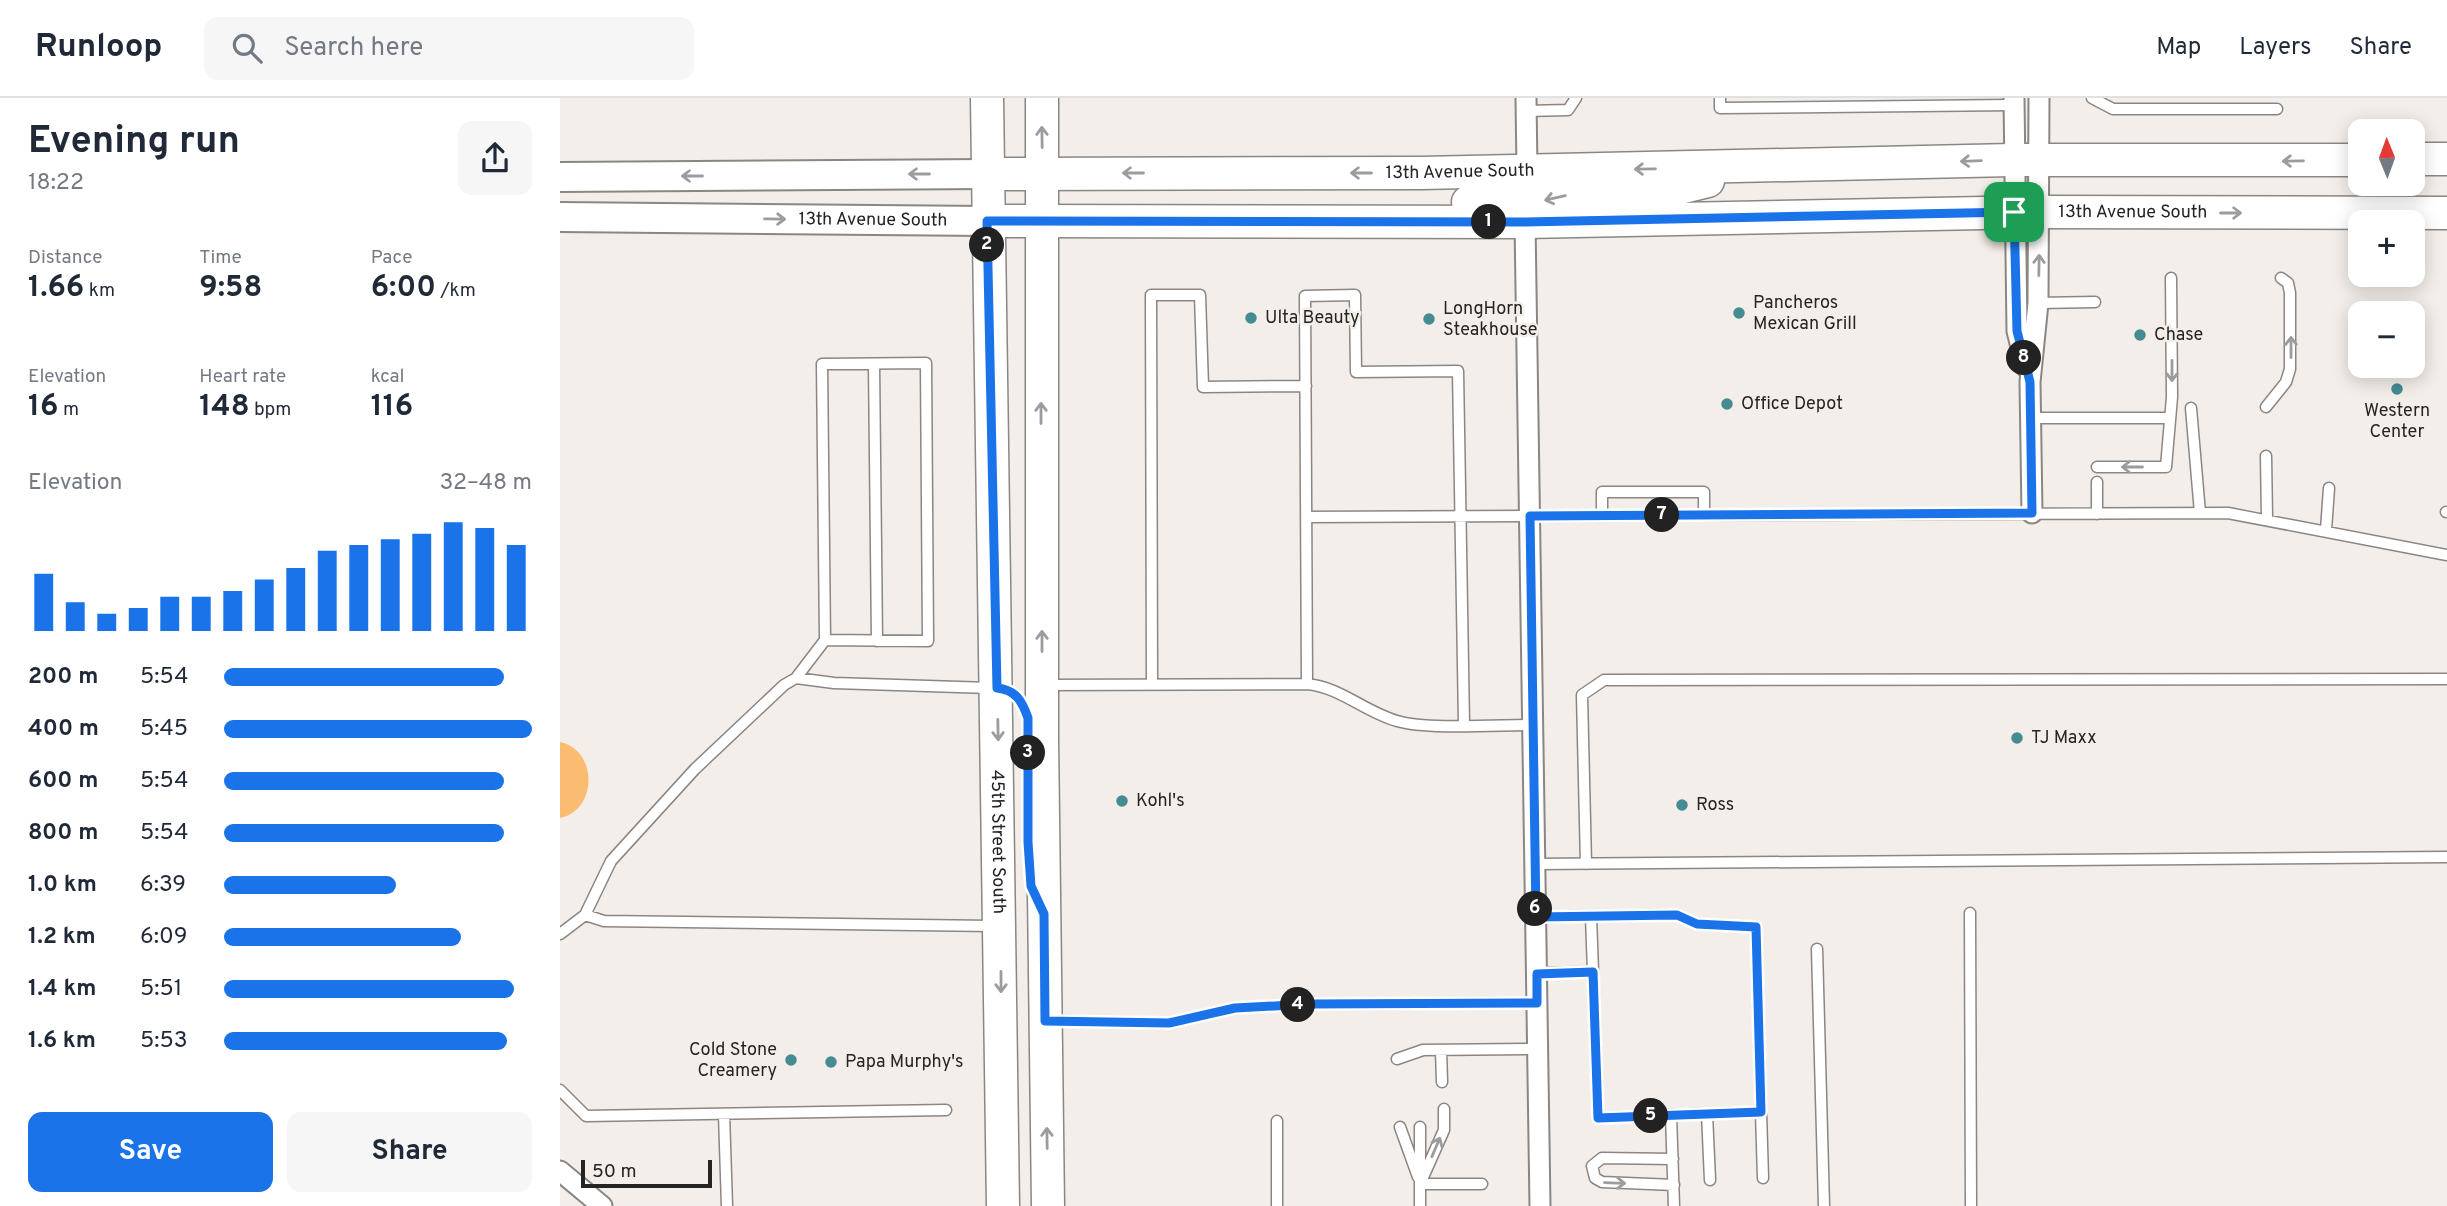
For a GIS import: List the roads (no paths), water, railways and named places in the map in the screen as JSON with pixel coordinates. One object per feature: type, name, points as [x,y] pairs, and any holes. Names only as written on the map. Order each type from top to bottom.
[{"type":"main road","name":"45th Street South","points":[[987,98],[1003,1206]]},
{"type":"main road","points":[[1041,98],[1042,685],[1048,1206]]},
{"type":"main road","points":[[2426,159],[2447,159]]},
{"type":"main road","name":"13th Avenue South","points":[[560,177],[1527,171],[2026,160],[2348,160]]},
{"type":"main road","points":[[1525,222],[1536,204],[1551,198],[1651,195],[1767,167]]},
{"type":"main road","points":[[1289,221],[1387,202],[1505,202],[1525,189],[1527,171]]},
{"type":"main road","name":"13th Avenue South","points":[[560,217],[1525,222],[2026,212],[2447,213]]},
{"type":"main road","points":[[992,438],[1008,528],[1013,664],[1030,684],[1042,685]]},
{"type":"main road","points":[[997,688],[1010,690],[1022,702],[1028,718],[1031,886],[1044,914]]},
{"type":"main road","points":[[1001,926],[1015,926],[1026,933],[1030,948],[1030,1007],[1035,1034],[1045,1053]]},
{"type":"street","points":[[2030,382],[2017,331],[2026,212],[2026,160],[2039,98]]},
{"type":"street","points":[[2013,101],[2026,160],[2026,212],[2038,303],[2030,382],[2032,513]]},
{"type":"street","points":[[1526,105],[1527,171]]},
{"type":"street","points":[[1525,222],[1541,1206]]},
{"type":"street","points":[[560,1171],[602,1206]]},
{"type":"lane","points":[[1526,105],[1568,110],[1576,98]]},
{"type":"lane","points":[[1720,98],[1720,107],[1778,103],[2013,101]]},
{"type":"lane","points":[[2092,98],[2113,109],[2277,109]]},
{"type":"lane","points":[[2097,467],[2166,467],[2170,418],[2171,278]]},
{"type":"lane","points":[[2266,407],[2286,382],[2290,369],[2290,293],[2288,283],[2281,278]]},
{"type":"lane","points":[[1153,685],[1151,295],[1200,295],[1203,387],[1306,386]]},
{"type":"lane","points":[[1307,684],[1305,296],[1355,295],[1356,372],[1458,371],[1464,724]]},
{"type":"lane","points":[[2038,303],[2095,302]]},
{"type":"lane","points":[[874,363],[877,641]]},
{"type":"lane","points":[[560,934],[585,915],[611,861],[695,769],[784,685],[796,678],[825,640],[822,365],[926,363],[928,641],[825,640]]},
{"type":"lane","points":[[2191,408],[2200,513]]},
{"type":"lane","points":[[2030,418],[2170,418]]},
{"type":"lane","points":[[2266,456],[2267,518]]},
{"type":"lane","points":[[2097,482],[2097,514]]},
{"type":"lane","points":[[2326,530],[2329,488]]},
{"type":"lane","points":[[1602,515],[1601,492],[1704,492],[1704,515]]},
{"type":"lane","points":[[1306,517],[2200,513],[2267,518],[2447,555]]},
{"type":"lane","points":[[796,678],[834,683],[997,688]]},
{"type":"lane","points":[[1586,864],[1582,695],[1604,680],[2447,679]]},
{"type":"lane","points":[[1042,685],[1307,684],[1336,691],[1396,721],[1533,725]]},
{"type":"lane","points":[[1535,864],[2447,857]]},
{"type":"lane","points":[[1970,913],[1971,1206]]},
{"type":"lane","points":[[585,915],[604,921],[1001,926]]},
{"type":"lane","points":[[1536,917],[1677,915],[1697,924],[1756,927],[1763,1178]]},
{"type":"lane","points":[[1591,916],[1598,1118],[1761,1112]]},
{"type":"lane","points":[[1817,949],[1824,1206]]},
{"type":"lane","points":[[1537,974],[1593,972]]},
{"type":"lane","points":[[1045,1021],[1169,1023],[1235,1008],[1311,1004],[1537,1003]]},
{"type":"lane","points":[[1397,1059],[1441,1050],[1538,1049]]},
{"type":"lane","points":[[1441,1050],[1442,1082]]},
{"type":"lane","points":[[560,1090],[586,1116],[946,1110]]},
{"type":"lane","points":[[1420,1184],[1444,1130],[1444,1109]]},
{"type":"lane","points":[[724,1114],[727,1206]]},
{"type":"lane","points":[[1707,1114],[1710,1180]]},
{"type":"lane","points":[[1671,1115],[1675,1206]]},
{"type":"lane","points":[[1277,1121],[1277,1206]]},
{"type":"lane","points":[[1400,1127],[1420,1184]]},
{"type":"lane","points":[[1420,1127],[1420,1206]]},
{"type":"lane","points":[[1673,1160],[1602,1158],[1592,1166],[1595,1178],[1602,1182],[1674,1185]]},
{"type":"lane","points":[[1420,1184],[1482,1184]]},
{"type":"place","name":"Pancheros Mexican Grill","points":[[1739,313]]},
{"type":"place","name":"Ulta Beauty","points":[[1251,318]]},
{"type":"place","name":"LongHorn Steakhouse","points":[[1429,319]]},
{"type":"place","name":"Chase","points":[[2140,335]]},
{"type":"place","name":"Western Center","points":[[2397,389]]},
{"type":"place","name":"Office Depot","points":[[1727,404]]},
{"type":"place","name":"TJ Maxx","points":[[2017,738]]},
{"type":"place","name":"Kohl's","points":[[1122,801]]},
{"type":"place","name":"Ross","points":[[1682,805]]},
{"type":"place","name":"Cold Stone Creamery","points":[[791,1060]]},
{"type":"place","name":"Papa Murphy's","points":[[831,1062]]}]
